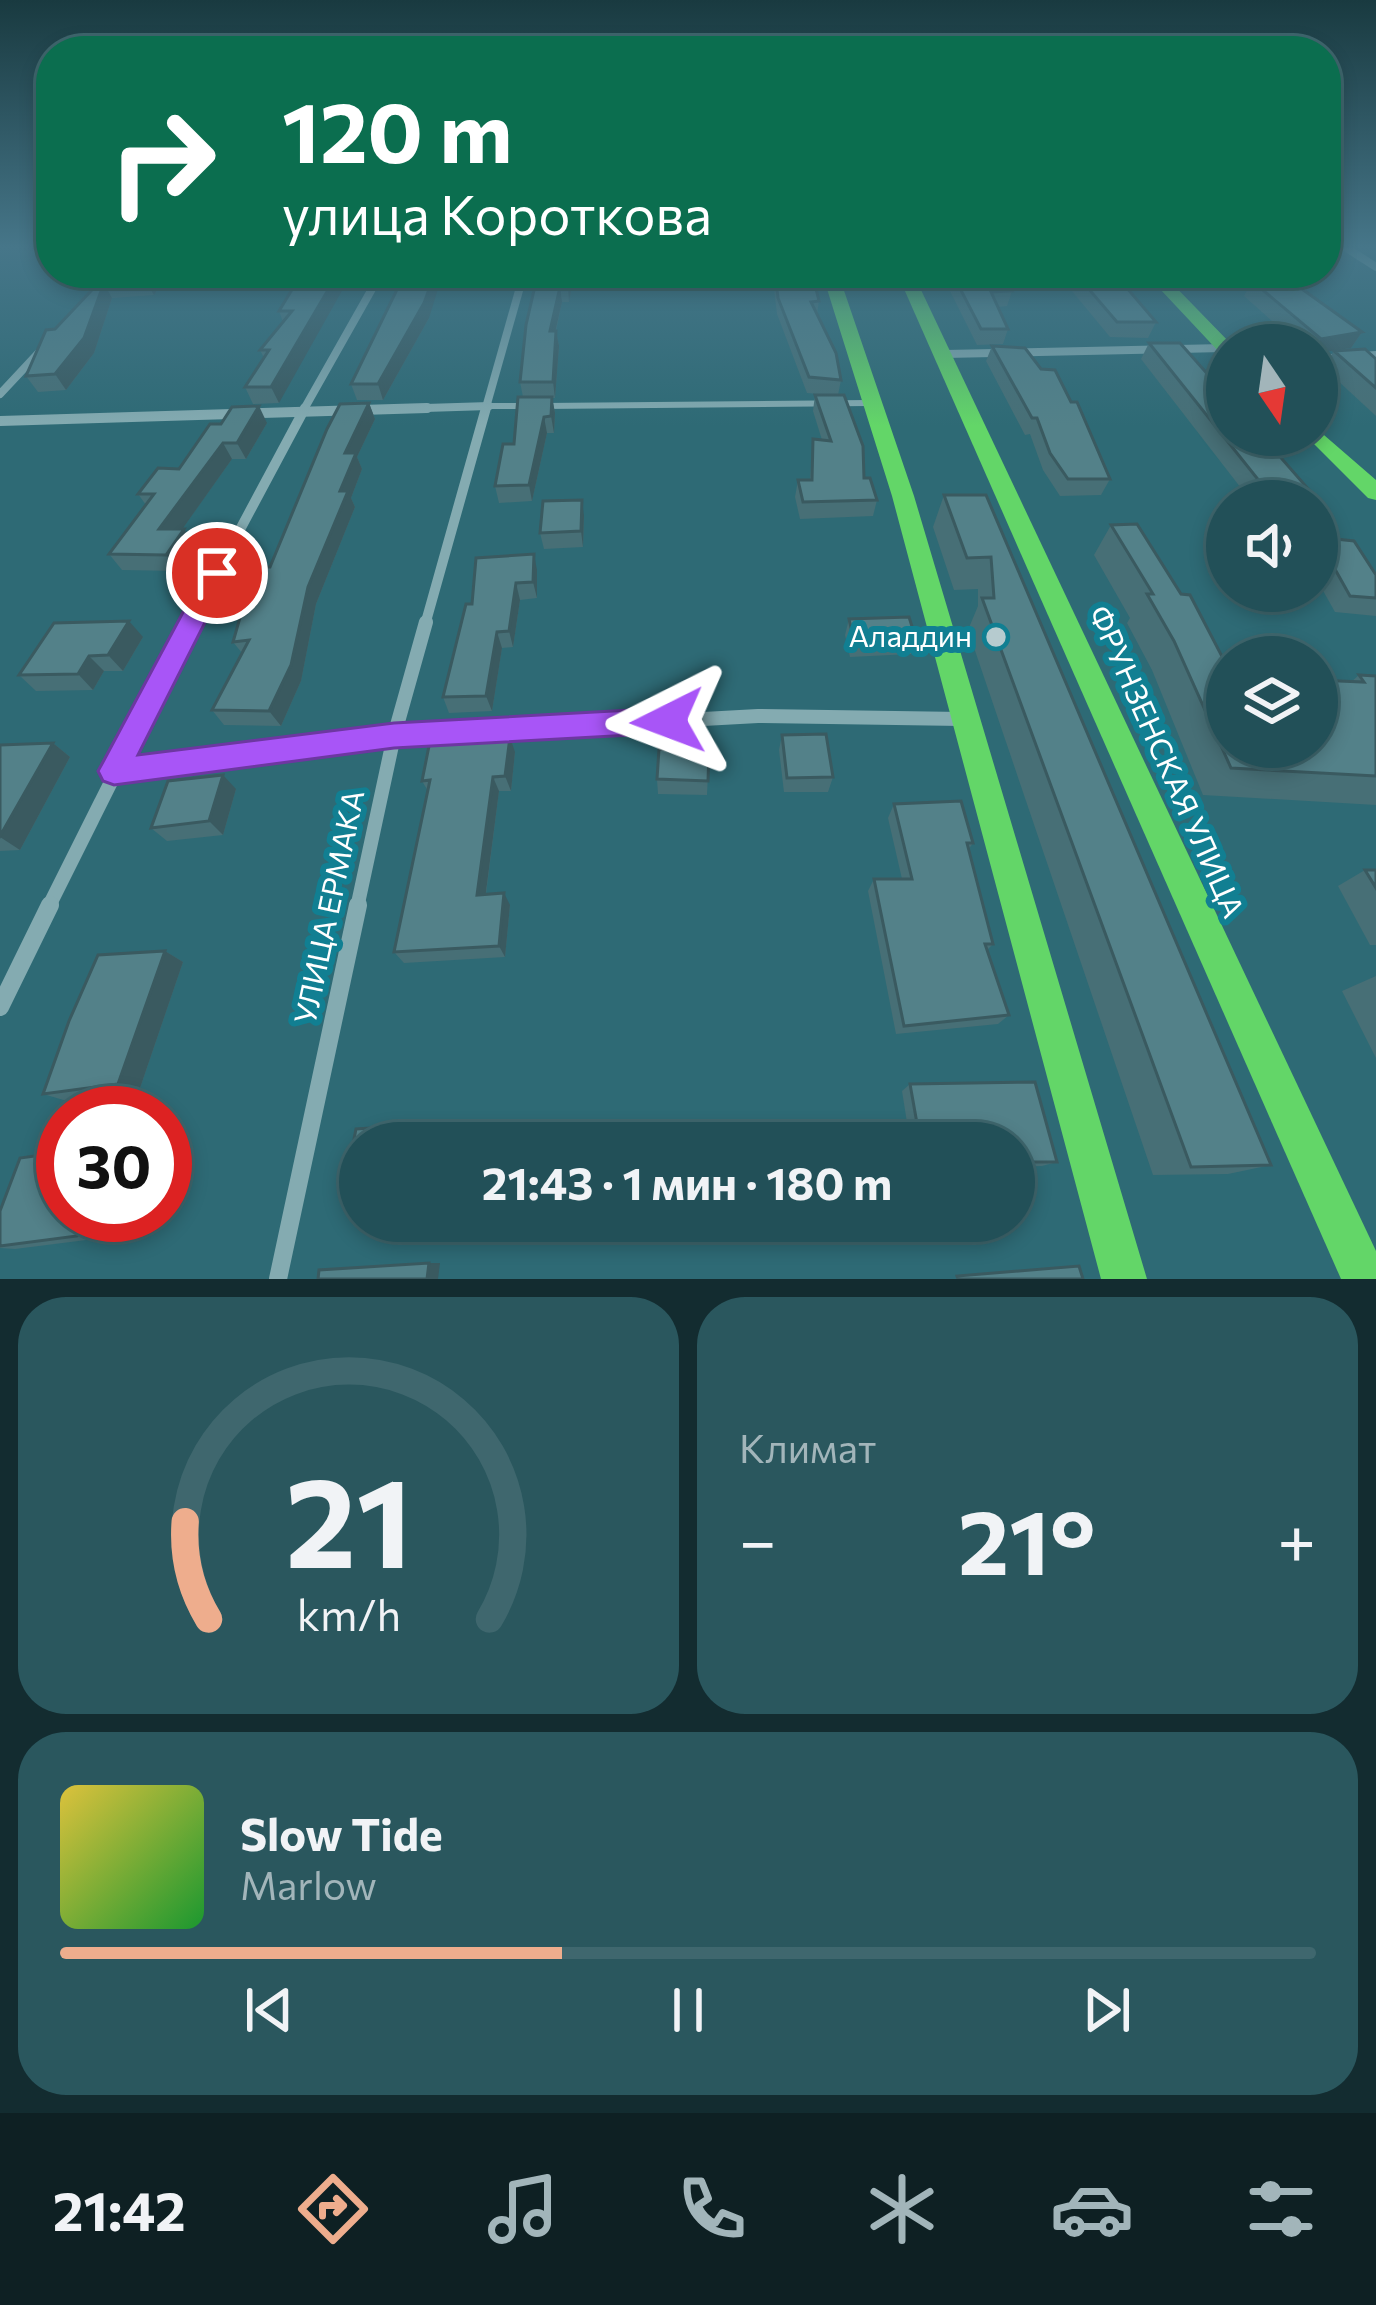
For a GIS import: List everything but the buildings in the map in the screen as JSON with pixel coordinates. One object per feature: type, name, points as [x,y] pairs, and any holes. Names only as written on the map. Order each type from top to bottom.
[{"type":"street","points":[[0,1006],[114,771],[299,414],[361,307]]},
{"type":"street","name":"УЛИЦА ЕРМАКА","points":[[278,1279],[394,736],[515,307]]},
{"type":"street","points":[[841,307],[966,719],[1124,1279]]},
{"type":"street","name":"ФРУНЗЕНСКАЯ УЛИЦА","points":[[922,307],[1365,1279]]},
{"type":"street","points":[[0,394],[48,342]]},
{"type":"street","points":[[945,354],[1206,349]]},
{"type":"street","points":[[1338,358],[1376,355]]},
{"type":"street","points":[[0,421],[489,406]]},
{"type":"street","points":[[1338,456],[1376,493]]},
{"type":"street","points":[[114,771],[394,736],[758,716],[966,719]]},
{"type":"lane","points":[[489,406],[873,403]]},
{"type":"traffic: fast","points":[[841,307],[903,496],[1124,1279]]},
{"type":"traffic: fast","points":[[920,307],[1365,1279]]},
{"type":"traffic: fast","points":[[1185,307],[1206,328]]},
{"type":"traffic: fast","points":[[1338,456],[1376,493]]},
{"type":"place","name":"Аладдин","points":[[996,637]]},
{"type":"route","points":[[217,573],[114,771],[394,736],[668,721]]}]
